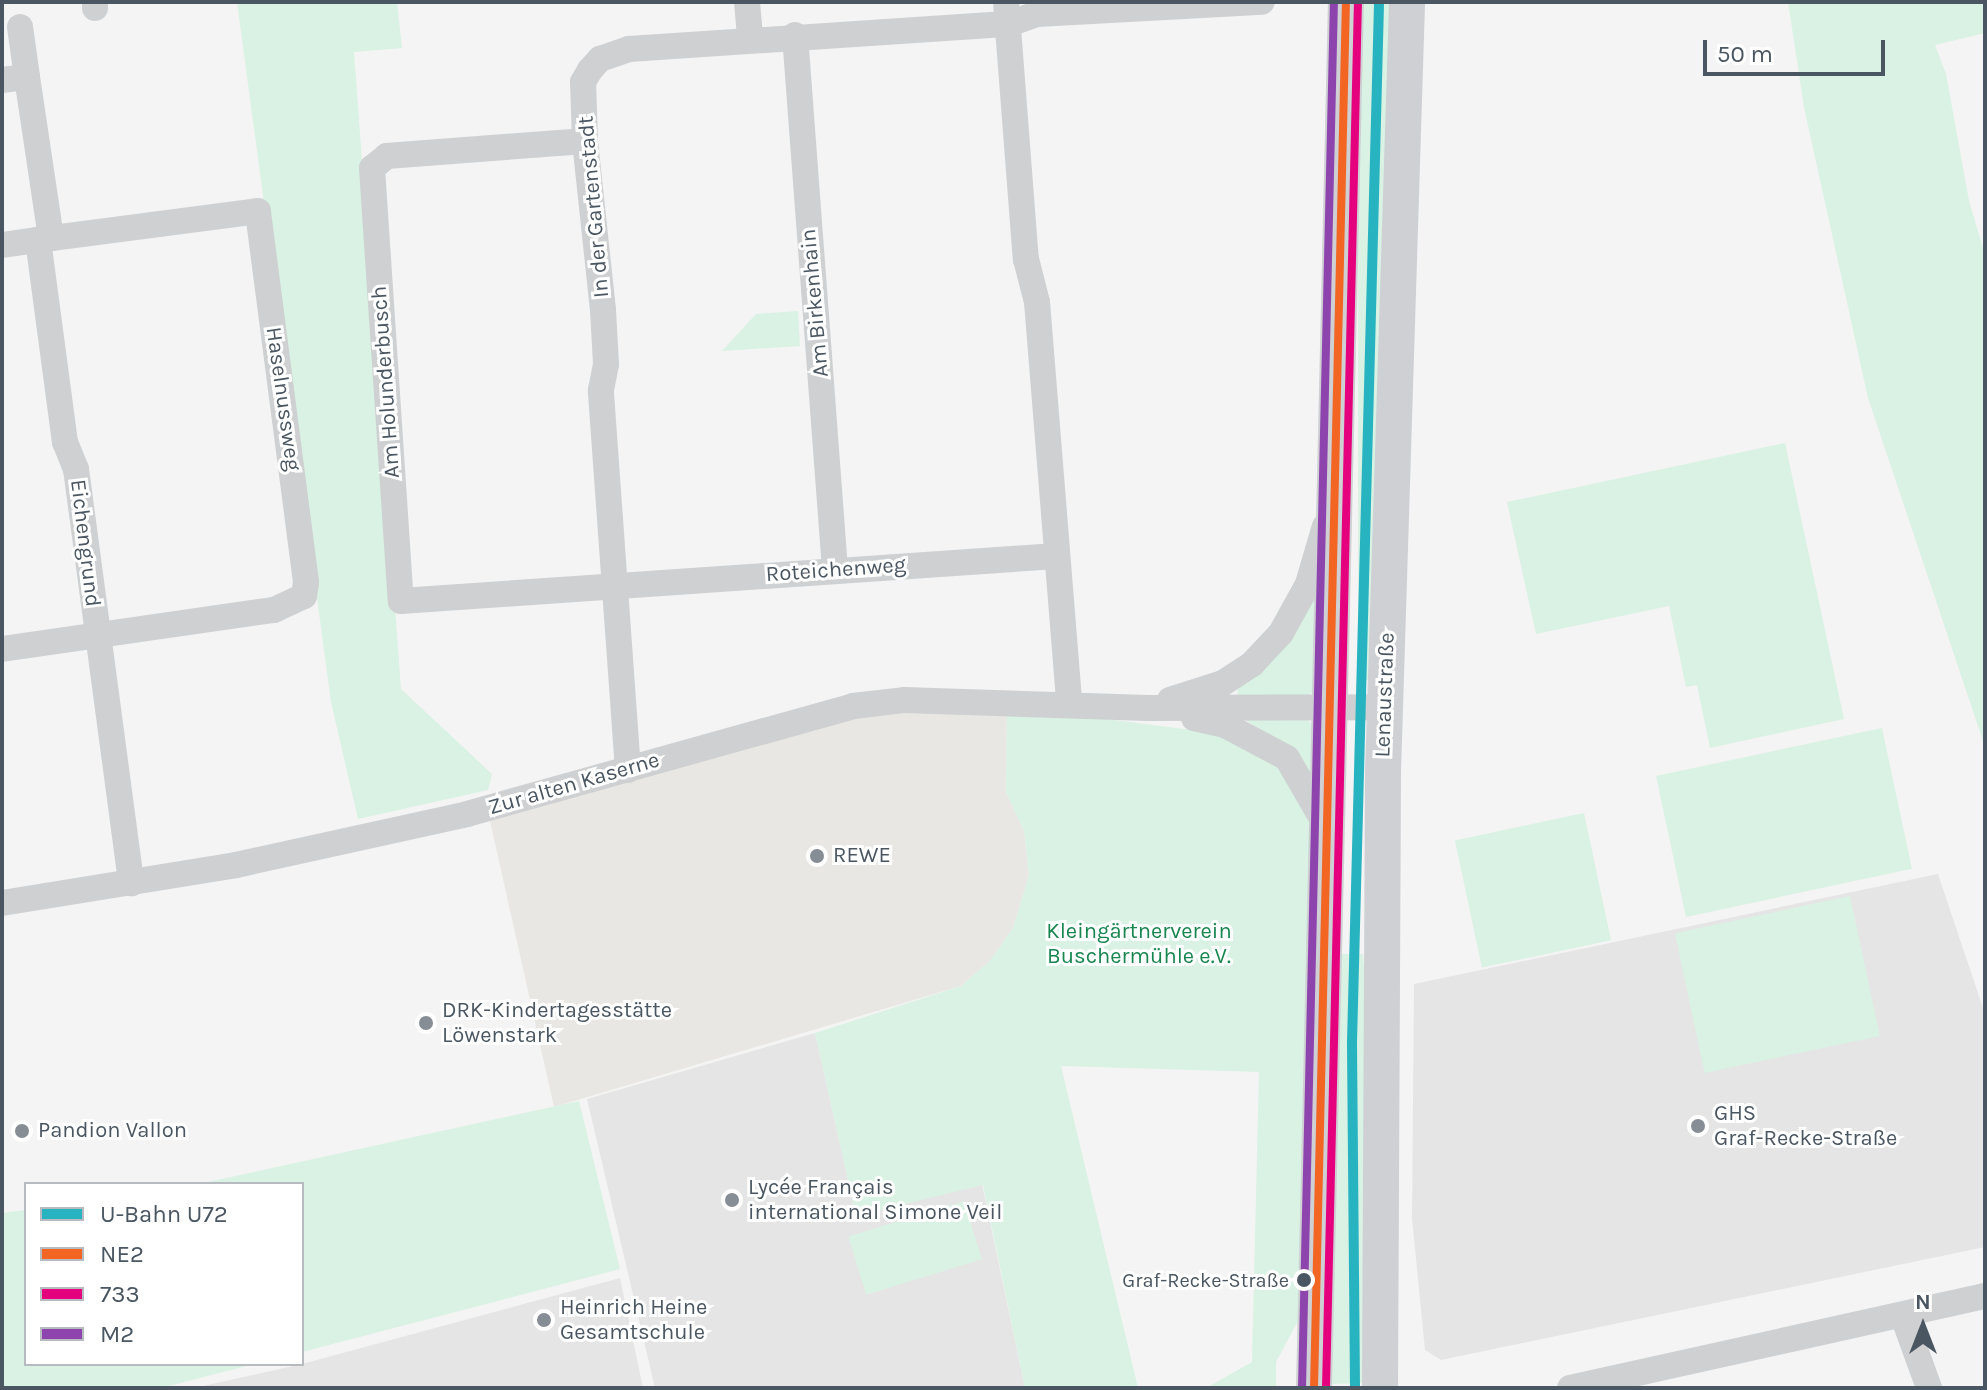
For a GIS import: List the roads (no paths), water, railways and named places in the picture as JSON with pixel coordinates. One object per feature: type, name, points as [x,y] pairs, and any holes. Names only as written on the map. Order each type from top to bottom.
[{"type":"main road","points":[[1314,1388],[1326,706],[1346,2]]},
{"type":"main road","name":"Lenaustraße","points":[[1380,1388],[1385,707],[1407,2]]},
{"type":"street","points":[[747,2],[750,39]]},
{"type":"street","name":"In der Gartenstadt","points":[[628,770],[601,390],[606,364],[603,310],[585,141],[583,82],[600,59],[629,49],[1007,13],[1262,2]]},
{"type":"street","points":[[1007,13],[1069,704]]},
{"type":"street","name":"Eichengrund","points":[[20,27],[14,78],[44,239],[131,883]]},
{"type":"street","name":"Am Birkenhain","points":[[795,35],[835,570]]},
{"type":"street","name":"Am Holunderbusch","points":[[585,141],[387,156],[373,164],[371,176],[401,601],[616,584]]},
{"type":"street","name":"Haselnussweg","points":[[44,239],[258,211],[305,567],[304,596],[274,610],[97,636]]},
{"type":"street","points":[[2,245],[44,239]]},
{"type":"street","name":"Zur alten Kaserne","points":[[1148,708],[1223,683],[1252,664],[1281,633],[1308,584],[1334,495]]},
{"type":"street","name":"Roteichenweg","points":[[616,584],[1056,556]]},
{"type":"street","points":[[2,649],[97,636]]},
{"type":"street","name":"Zur alten Kaserne","points":[[2,903],[131,883],[343,843],[628,770],[853,706],[904,700],[1148,708],[1385,707]]},
{"type":"street","name":"Zur alten Kaserne","points":[[1148,708],[1225,725],[1270,745],[1302,777],[1324,822]]},
{"type":"street","points":[[1570,1388],[1681,1377],[1985,1296]]},
{"type":"street","points":[[1903,1316],[1929,1388]]},
{"type":"metro line","name":"U72","points":[[1355,1388],[1352,1042],[1379,2]]},
{"type":"place","name":"REWE","points":[[817,856]]},
{"type":"place","name":"DRK-Kindertagesstätte Löwenstark","points":[[426,1023]]},
{"type":"place","name":"GHS Graf-Recke-Straße","points":[[1698,1126]]},
{"type":"place","name":"Pandion Vallon","points":[[22,1131]]},
{"type":"place","name":"Lycée Français international Simone Veil","points":[[732,1200]]},
{"type":"place","name":"Graf-Recke-Straße","points":[[1304,1280]]},
{"type":"place","name":"Heinrich Heine Gesamtschule","points":[[544,1320]]},
{"type":"park label","name":"Kleingärtnerverein Buschermühle e.V.","points":[[1139,944]]}]
